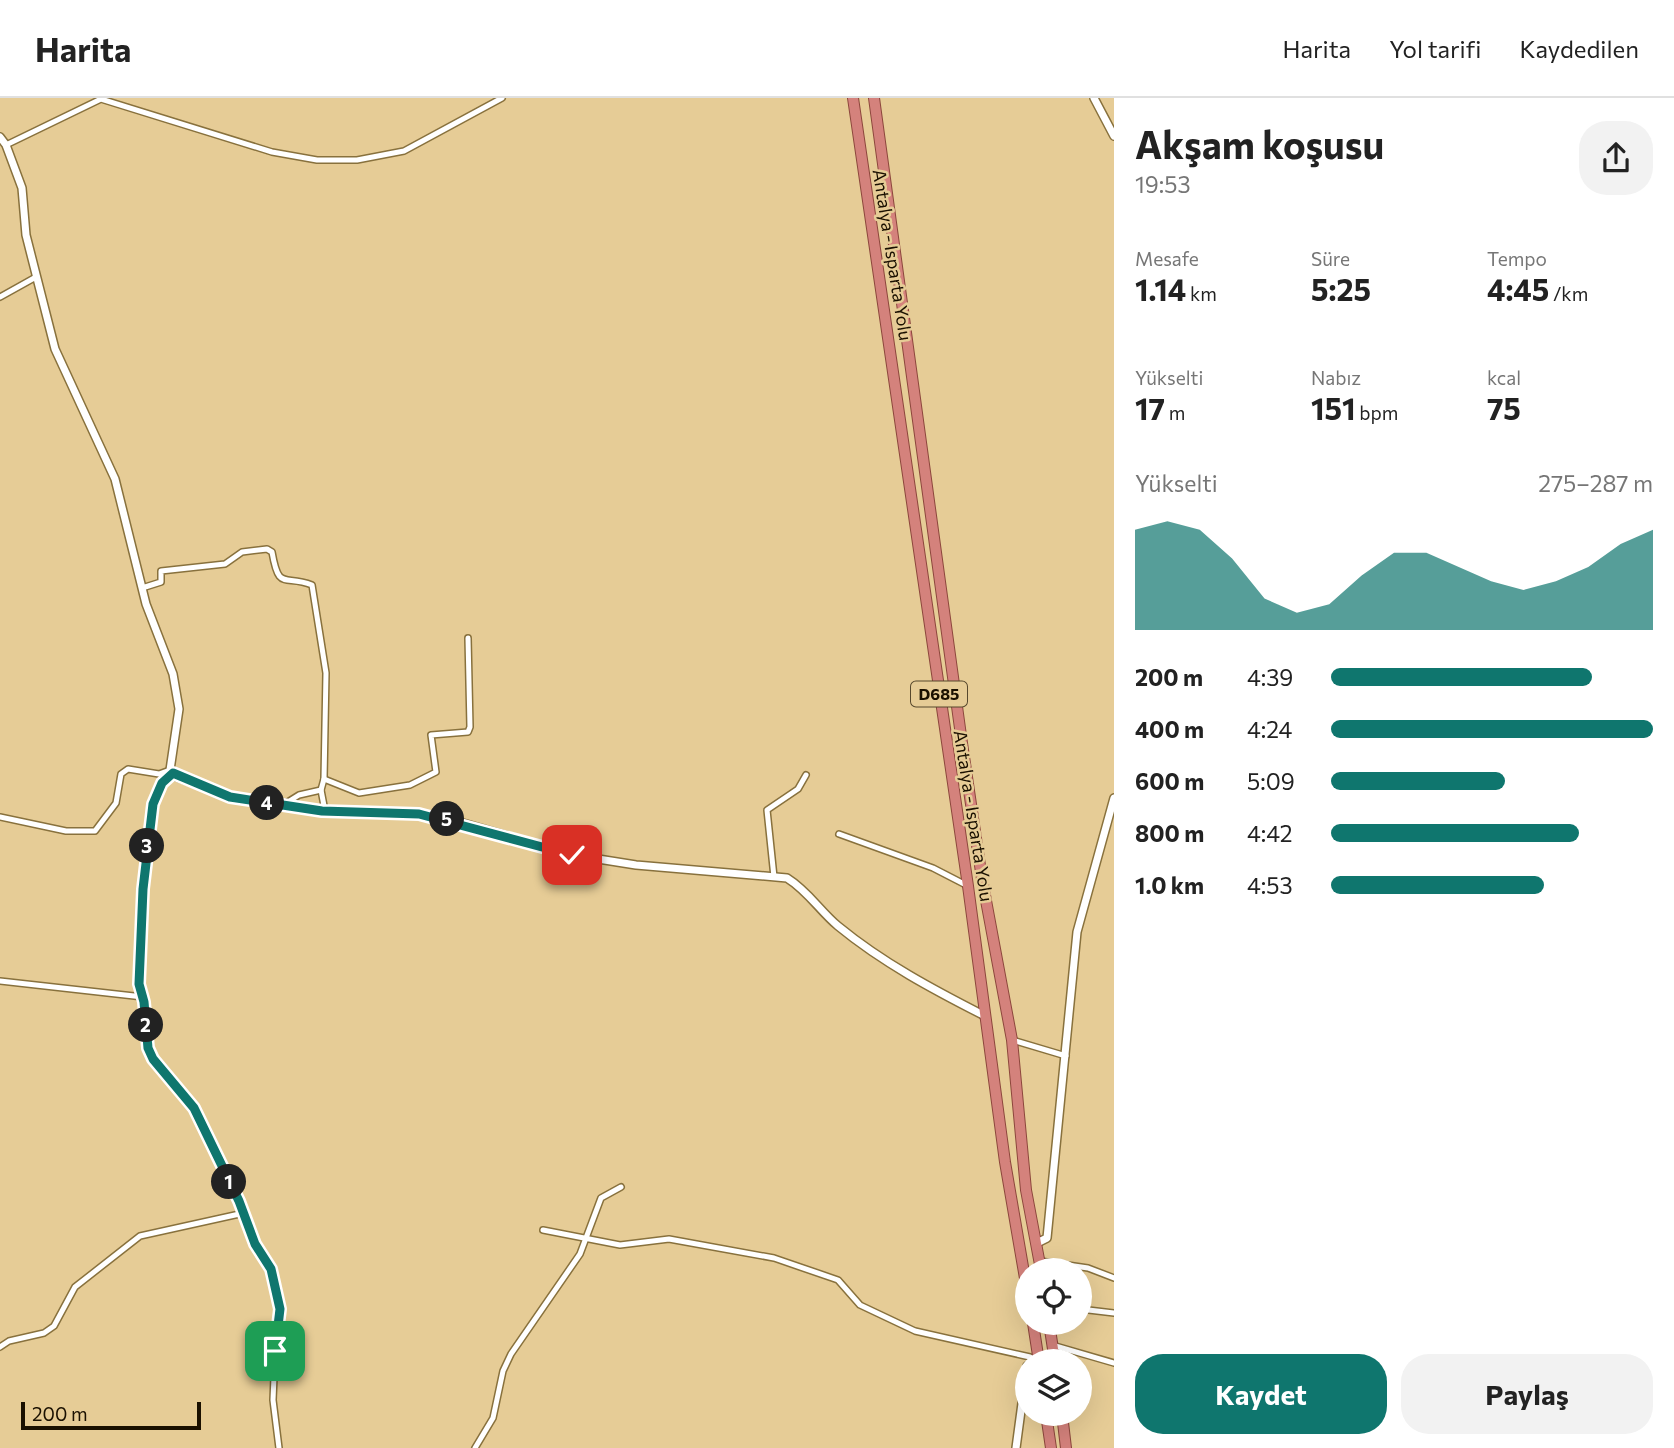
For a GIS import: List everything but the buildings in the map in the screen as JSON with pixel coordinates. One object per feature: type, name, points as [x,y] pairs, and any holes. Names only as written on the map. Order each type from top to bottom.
[{"type":"highway","name":"Antalya - Isparta Yolu","points":[[853,98],[968,886],[1005,1162],[1022,1258]]},
{"type":"highway","name":"Antalya - Isparta Yolu","points":[[874,98],[964,757],[982,879],[1012,1040],[1026,1190],[1039,1258]]},
{"type":"highway","points":[[1051,1335],[1053,1349]]},
{"type":"highway","points":[[1048,1426],[1051,1448]]},
{"type":"highway","points":[[1063,1426],[1066,1448]]},
{"type":"street","points":[[6,145],[101,99],[272,152],[317,160],[357,160],[404,151],[502,98]]},
{"type":"street","points":[[1094,98],[1114,136]]},
{"type":"street","points":[[0,137],[6,145],[22,188],[26,235],[55,349],[115,479],[142,588],[173,674],[180,709],[171,772],[157,793],[149,830],[139,984],[143,997],[148,1048],[153,1059],[194,1108],[244,1213],[255,1244],[271,1269],[280,1309],[272,1400],[279,1448]]},
{"type":"street","points":[[0,297],[36,277]]},
{"type":"street","points":[[142,588],[161,582],[161,571],[225,564],[242,552],[267,549],[272,552],[277,577],[312,584],[326,673],[324,779],[321,790],[325,811]]},
{"type":"street","points":[[324,779],[359,793],[410,785],[436,772],[431,735],[468,732],[470,727],[468,638]]},
{"type":"street","points":[[0,817],[66,831],[95,831],[116,803],[121,774],[128,769],[159,774],[171,772],[230,797],[325,811],[419,814],[572,855],[636,865],[787,878],[799,885],[836,924],[877,955],[936,992],[985,1016]]},
{"type":"street","points":[[775,877],[767,810],[799,789],[806,775]]},
{"type":"street","points":[[283,805],[299,795],[321,790]]},
{"type":"street","points":[[1037,1243],[1047,1238],[1067,1056],[1077,932],[1114,798]]},
{"type":"street","points":[[839,834],[933,868],[968,886]]},
{"type":"street","points":[[0,981],[143,997]]},
{"type":"street","points":[[1012,1040],[1067,1056]]},
{"type":"street","points":[[475,1448],[493,1418],[503,1371],[511,1354],[580,1254],[601,1198],[621,1187]]},
{"type":"street","points":[[0,1347],[9,1341],[44,1332],[54,1326],[75,1287],[140,1236],[244,1213]]},
{"type":"street","points":[[543,1230],[620,1245],[670,1239],[774,1258],[838,1280],[860,1306],[915,1331],[1015,1356]]},
{"type":"street","points":[[1092,1270],[1114,1278]]},
{"type":"street","points":[[1092,1310],[1114,1313]]},
{"type":"street","points":[[1052,1345],[1114,1363]]},
{"type":"street","points":[[1016,1448],[1020,1426]]},
{"type":"route","points":[[275,1351],[280,1309],[271,1269],[255,1244],[239,1201],[194,1108],[153,1059],[148,1048],[144,1002],[139,984],[143,889],[153,804],[162,783],[173,773],[230,797],[322,811],[419,814],[572,855]]}]
